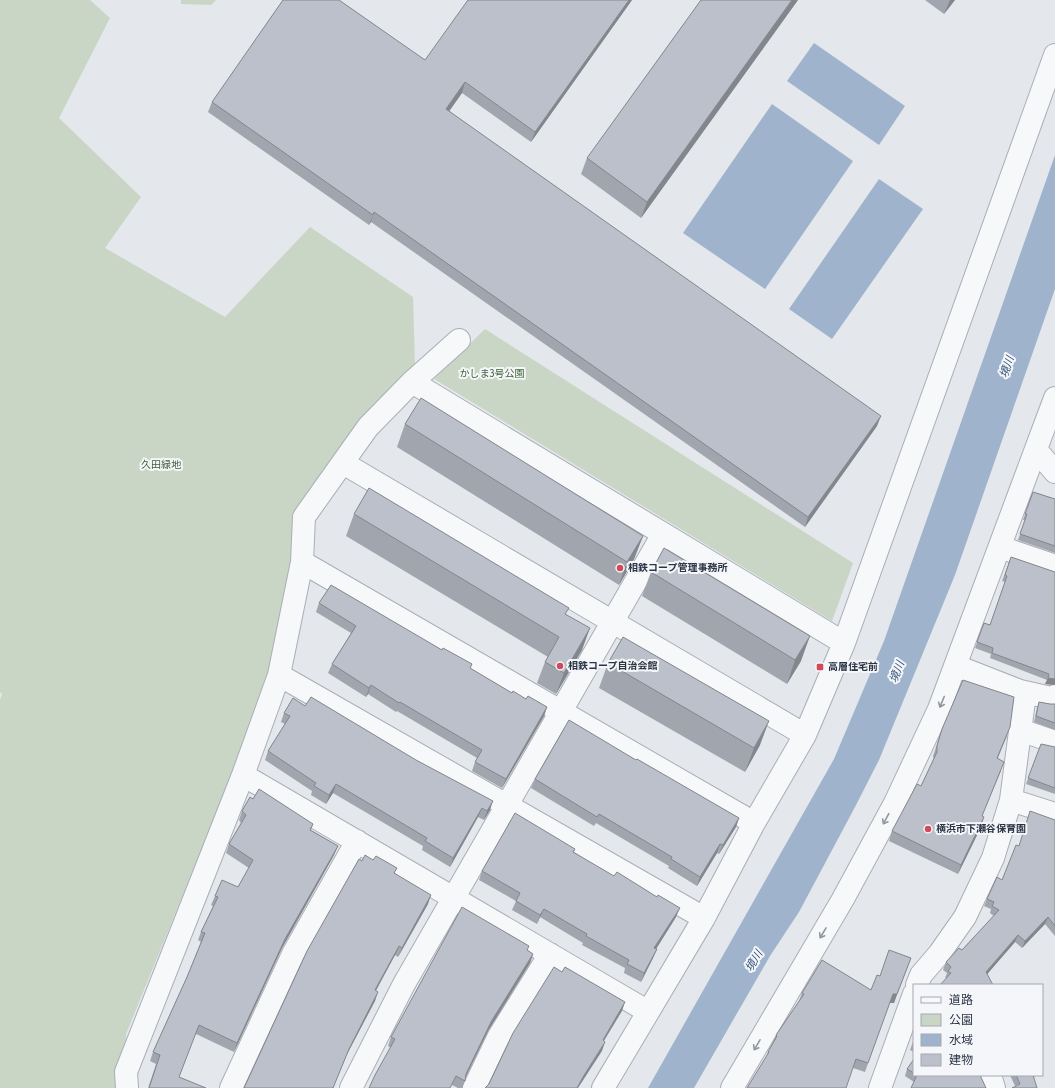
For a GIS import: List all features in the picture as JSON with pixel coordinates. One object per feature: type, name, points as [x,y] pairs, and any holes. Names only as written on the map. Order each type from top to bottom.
[{"type":"street","points":[[603,1088],[647,1011],[704,918],[754,823],[805,735],[844,643],[1055,56]]},
{"type":"street","points":[[127,1088],[126,1072],[243,775],[279,675],[302,562],[304,517],[368,427],[412,382],[458,340]]},
{"type":"street","points":[[412,382],[844,643]]},
{"type":"street","points":[[732,1088],[843,899],[894,803],[939,709],[1055,398]]},
{"type":"street","points":[[1036,450],[1055,472]]},
{"type":"street","points":[[343,463],[805,735]]},
{"type":"street","points":[[351,1088],[404,984],[663,534]]},
{"type":"street","points":[[1000,547],[1055,566]]},
{"type":"street","points":[[302,562],[754,823]]},
{"type":"street","points":[[956,666],[1020,692],[1051,698],[1055,696]]},
{"type":"street","points":[[279,675],[704,918]]},
{"type":"street","points":[[923,984],[939,954],[965,917],[993,858],[1011,800],[1024,701],[1020,692]]},
{"type":"street","points":[[1020,730],[1055,742]]},
{"type":"street","points":[[243,775],[647,1011]]},
{"type":"street","points":[[1011,800],[1055,814]]},
{"type":"street","points":[[231,1088],[293,954],[357,841]]},
{"type":"street","points":[[474,1088],[499,1036],[550,954]]},
{"type":"street","points":[[880,1088],[913,1007]]},
{"type":"street","points":[[990,1076],[994,1088]]},
{"type":"green space","name":"久田緑地","points":[[0,0],[90,0],[110,18],[59,118],[141,197],[105,248],[225,317],[310,227],[413,297],[415,366],[317,503],[279,660],[126,1034],[125,1088],[0,1088],[0,700],[2,694],[0,692]]},
{"type":"green space","points":[[181,0],[216,0],[211,5],[181,4]]},
{"type":"green space","name":"かしま3号公園","points":[[485,329],[853,563],[832,621],[434,379]]},
{"type":"water","points":[[814,43],[905,106],[879,145],[787,81]]},
{"type":"water","points":[[772,104],[853,161],[765,289],[683,233]]},
{"type":"water","name":"境川","points":[[1055,155],[1055,289],[955,575],[879,760],[799,912],[770,956],[694,1088],[648,1088],[834,759],[884,641]]},
{"type":"water","points":[[879,179],[923,209],[832,339],[789,309]]},
{"type":"building","points":[[283,0],[339,0],[425,60],[468,0],[629,0],[535,132],[465,82],[446,109],[881,416],[808,517],[374,212],[373,215],[212,102]]},
{"type":"building","points":[[701,0],[792,0],[647,202],[587,158]]},
{"type":"building","points":[[421,398],[643,536],[627,562],[405,424]]},
{"type":"building","points":[[369,488],[569,608],[565,614],[590,628],[564,673],[545,662],[559,637],[354,514]]},
{"type":"building","points":[[1033,492],[1055,499],[1055,546],[1020,534]]},
{"type":"building","points":[[664,548],[810,636],[795,660],[651,572]]},
{"type":"building","points":[[1011,557],[1055,572],[1055,679],[1048,678],[1049,674],[992,653],[993,648],[977,642],[984,623],[990,625],[1007,576],[1005,575]]},
{"type":"building","points":[[331,585],[442,650],[443,648],[472,664],[470,668],[512,693],[513,691],[526,699],[528,696],[547,707],[506,779],[475,762],[482,750],[400,702],[399,703],[371,685],[369,688],[332,664],[356,626],[319,603]]},
{"type":"building","points":[[623,637],[769,721],[754,748],[608,663]]},
{"type":"building","points":[[963,680],[1014,697],[1010,727],[997,758],[1004,762],[982,816],[984,817],[961,865],[892,831],[917,784],[921,786],[937,752],[937,746],[942,729]]},
{"type":"building","points":[[311,697],[416,760],[493,801],[487,811],[482,808],[453,858],[425,841],[427,838],[336,784],[329,795],[314,786],[316,783],[268,751],[290,716],[284,713],[293,698],[305,706]]},
{"type":"building","points":[[1039,702],[1055,704],[1055,723],[1036,716]]},
{"type":"building","points":[[569,720],[739,818],[723,845],[720,844],[700,877],[671,859],[672,857],[599,814],[597,817],[535,779]]},
{"type":"building","points":[[1041,744],[1055,747],[1055,788],[1028,778]]},
{"type":"building","points":[[259,789],[313,824],[310,830],[338,846],[285,939],[237,1043],[199,1025],[179,1077],[206,1088],[149,1088],[160,1055],[153,1052],[205,933],[201,932],[218,897],[215,896],[222,880],[238,887],[253,860],[229,844],[246,815],[242,811],[250,797],[253,799]]},
{"type":"building","points":[[1030,811],[1055,820],[1055,926],[1048,917],[1025,941],[1018,935],[986,972],[992,984],[941,984],[951,973],[948,971],[951,967],[946,962],[959,948],[962,950],[999,910],[992,906],[994,902],[987,899],[997,877],[1002,880],[1016,845],[1019,846]]},
{"type":"building","points":[[515,813],[575,849],[573,852],[614,876],[617,872],[657,897],[658,895],[680,908],[654,948],[657,949],[644,973],[627,964],[629,960],[586,936],[587,934],[544,909],[540,915],[516,901],[520,893],[482,871]]},
{"type":"building","points":[[365,855],[373,860],[376,856],[397,868],[394,873],[431,895],[402,948],[399,946],[375,990],[378,992],[349,1049],[333,1088],[244,1088],[307,951],[359,859],[362,861]]},
{"type":"building","points":[[462,907],[529,946],[527,950],[533,954],[491,1022],[466,1074],[465,1081],[456,1076],[450,1088],[369,1088],[395,1039],[391,1037]]},
{"type":"building","points":[[889,950],[911,958],[897,994],[893,994],[868,1063],[856,1059],[846,1088],[747,1088],[769,1052],[777,1036],[776,1035],[804,994],[802,993],[822,960],[871,990],[877,975],[880,976]]},
{"type":"building","points":[[554,967],[562,972],[565,967],[625,1002],[603,1040],[605,1042],[577,1088],[485,1088],[489,1084],[513,1033]]},
{"type":"building","points":[[913,1060],[913,1072],[907,1069]]},
{"type":"building","points":[[917,1076],[980,1076],[986,1088],[911,1088]]},
{"type":"building","points":[[1016,1076],[1033,1076],[1037,1088],[1012,1088],[1020,1084]]},
{"type":"place","name":"相鉄コープ管理事務所","points":[[620,568]]},
{"type":"place","name":"相鉄コープ自治会館","points":[[560,666]]},
{"type":"place","name":"高層住宅前","points":[[820,667]]},
{"type":"place","name":"横浜市下瀬谷保育園","points":[[928,829]]}]
